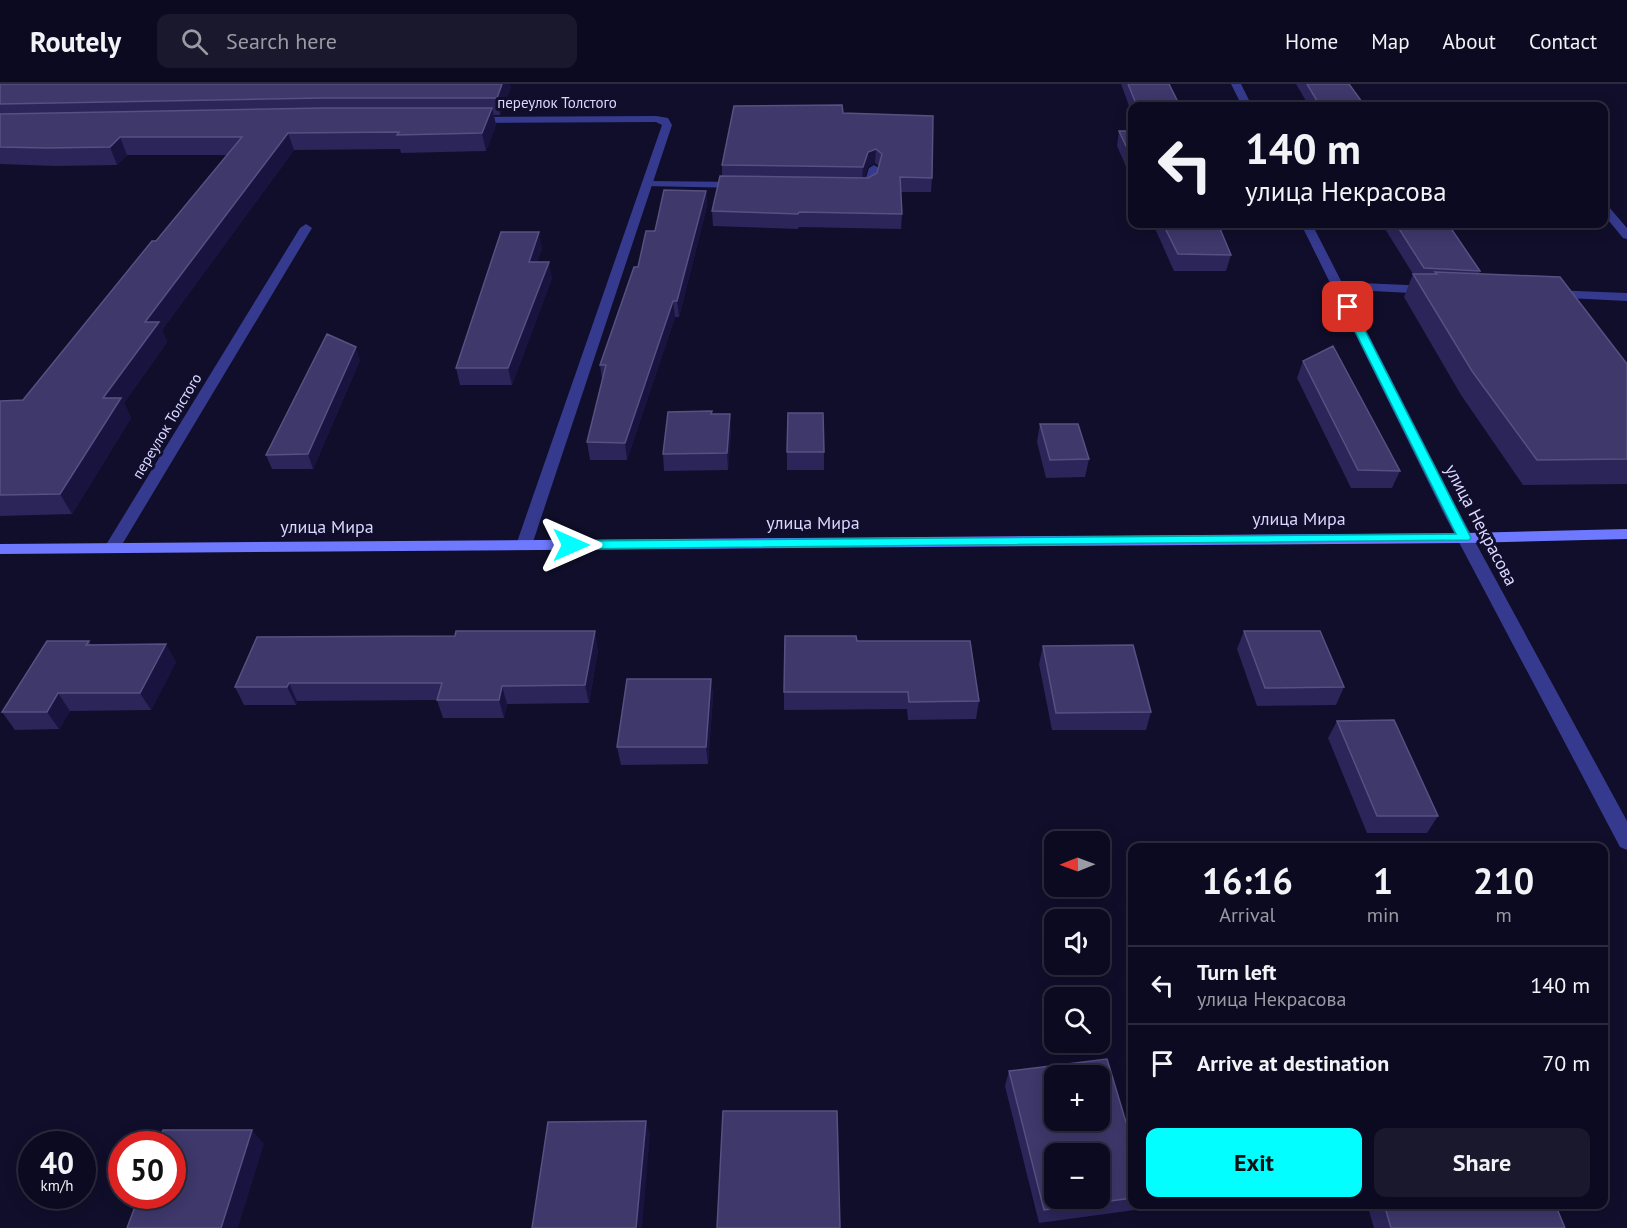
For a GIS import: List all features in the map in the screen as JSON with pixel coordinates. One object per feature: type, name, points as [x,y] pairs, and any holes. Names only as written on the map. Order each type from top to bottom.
[{"type":"main road","name":"улица Мира","points":[[0,549],[1465,538],[1627,534]]},
{"type":"street","points":[[1236,84],[1245,102]]},
{"type":"street","name":"переулок Толстого","points":[[457,120],[664,120],[667,125],[524,545]]},
{"type":"street","points":[[844,187],[868,187],[874,168]]},
{"type":"street","points":[[648,184],[752,185]]},
{"type":"street","points":[[1608,213],[1627,235]]},
{"type":"street","name":"переулок Толстого","points":[[112,548],[306,228]]},
{"type":"street","name":"улица Некрасова","points":[[1308,228],[1465,538],[1627,841]]},
{"type":"street","points":[[1338,286],[1442,290]]},
{"type":"street","points":[[1534,294],[1627,297]]},
{"type":"building","points":[[0,84],[502,84],[497,98],[323,98],[0,104]]},
{"type":"building","points":[[1128,84],[1169,84],[1178,102],[1135,102]]},
{"type":"building","points":[[1307,84],[1349,84],[1362,102],[1318,102]]},
{"type":"building","points":[[842,105],[843,113],[933,116],[932,178],[900,177],[902,214],[712,211],[720,176],[868,178],[877,173],[882,154],[876,149],[868,152],[863,167],[722,165],[734,106]]},
{"type":"building","points":[[323,108],[492,108],[482,133],[397,135],[399,132],[288,133],[145,322],[159,322],[103,398],[121,398],[60,494],[0,495],[0,401],[23,400],[152,241],[156,241],[242,137],[120,137],[110,147],[0,147],[0,114]]},
{"type":"building","points":[[1119,131],[1128,131],[1128,150]]},
{"type":"building","points":[[664,190],[706,191],[677,301],[673,301],[625,443],[587,442],[606,365],[600,365],[634,267],[638,267],[646,231],[655,231]]},
{"type":"building","points":[[1165,228],[1220,228],[1231,255],[1178,254]]},
{"type":"building","points":[[1399,228],[1451,228],[1480,271],[1424,268]]},
{"type":"building","points":[[501,232],[539,232],[529,262],[549,262],[508,368],[456,368]]},
{"type":"building","points":[[1435,272],[1560,277],[1627,364],[1627,459],[1537,460],[1472,371],[1413,274],[1437,274]]},
{"type":"building","points":[[327,334],[356,347],[308,454],[266,455]]},
{"type":"building","points":[[1333,346],[1400,471],[1358,470],[1303,361]]},
{"type":"building","points":[[712,411],[711,414],[730,414],[727,453],[663,454],[668,412]]},
{"type":"building","points":[[788,413],[823,413],[824,452],[787,452]]},
{"type":"building","points":[[1040,424],[1078,424],[1089,459],[1050,460]]},
{"type":"building","points":[[456,631],[595,631],[585,685],[502,686],[499,700],[437,700],[442,683],[289,683],[287,687],[235,687],[257,637],[455,636]]},
{"type":"building","points":[[1244,631],[1320,631],[1344,687],[1265,688]]},
{"type":"building","points":[[785,636],[856,636],[857,641],[970,641],[979,701],[909,702],[908,692],[784,692]]},
{"type":"building","points":[[47,641],[89,641],[86,645],[166,644],[140,693],[58,693],[47,712],[2,712]]},
{"type":"building","points":[[1133,645],[1151,712],[1056,713],[1043,646]]},
{"type":"building","points":[[627,679],[711,679],[706,747],[617,747]]},
{"type":"building","points":[[1394,720],[1438,816],[1377,816],[1337,721]]},
{"type":"building","points":[[1107,1059],[1109,1065],[1058,1065]]},
{"type":"building","points":[[1044,1067],[1044,1131],[1110,1131],[1110,1069],[1128,1129],[1128,1199],[1110,1201],[1110,1143],[1044,1143],[1044,1209],[1051,1209],[1044,1210],[1009,1071]]},
{"type":"building","points":[[723,1111],[837,1111],[840,1228],[717,1228]]},
{"type":"building","points":[[646,1121],[636,1228],[532,1228],[548,1122]]},
{"type":"building","points":[[252,1130],[221,1228],[127,1228],[134,1209],[186,1209],[186,1131],[163,1131]]},
{"type":"building","points":[[1385,1209],[1557,1209],[1565,1228],[1391,1228]]},
{"type":"route","points":[[571,545],[1465,538],[1348,307]]}]
